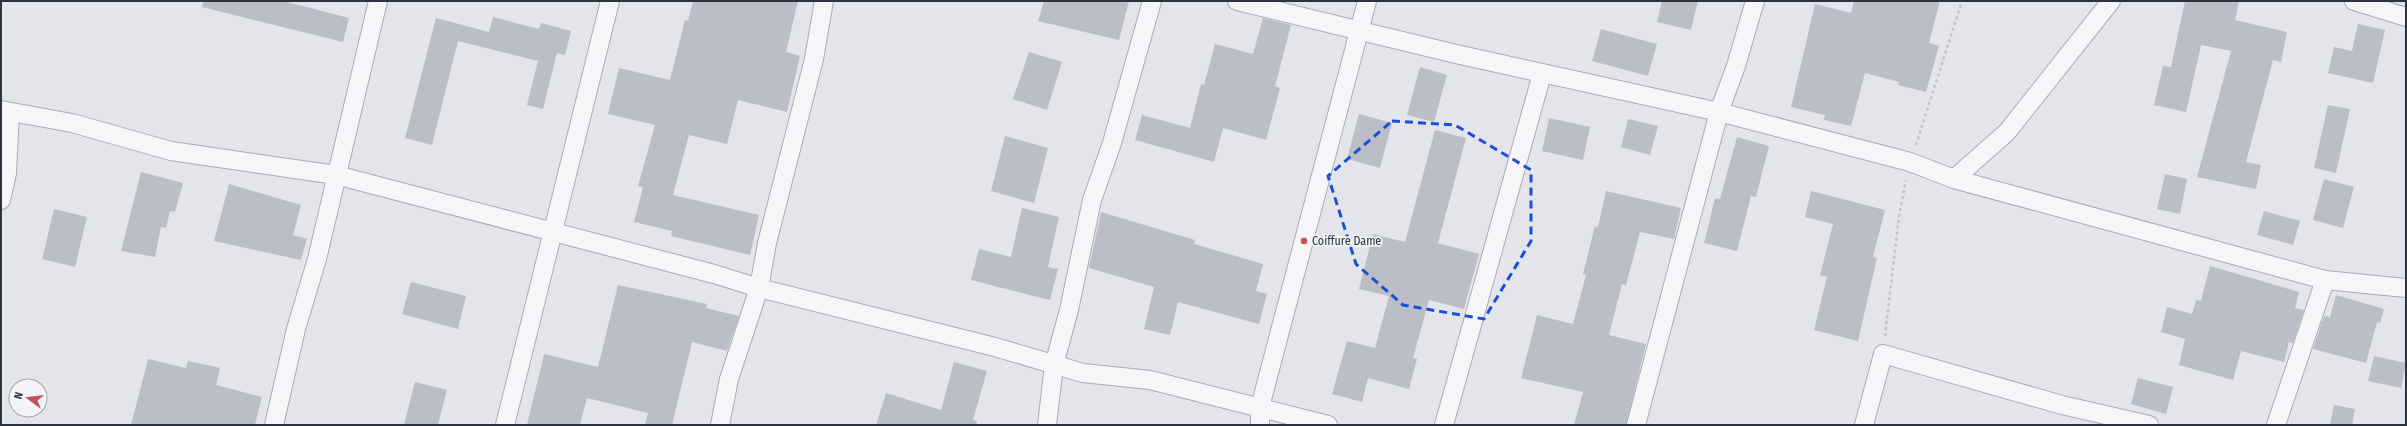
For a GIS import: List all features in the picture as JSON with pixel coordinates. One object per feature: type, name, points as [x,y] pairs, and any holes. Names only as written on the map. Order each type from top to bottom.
[{"type":"street","points":[[274,425],[296,329],[317,259],[378,1]]},
{"type":"street","points":[[504,425],[551,232],[610,1]]},
{"type":"street","points":[[720,425],[729,379],[759,288],[767,243],[814,60],[824,1]]},
{"type":"street","points":[[1047,425],[1054,365],[1074,289],[1092,200],[1112,143],[1152,1]]},
{"type":"street","points":[[1237,1],[1283,11],[1358,32],[1719,112],[1910,162],[1954,179],[2324,280],[2406,288]]},
{"type":"street","points":[[1260,425],[1260,407],[1367,1]]},
{"type":"street","points":[[1636,425],[1719,112],[1736,66],[1755,1]]},
{"type":"street","points":[[1954,179],[2007,132],[2111,1]]},
{"type":"street","points":[[2354,1],[2406,16]]},
{"type":"street","points":[[1444,425],[1542,74]]},
{"type":"street","points":[[1,200],[7,173],[6,111],[72,123],[171,151],[336,175],[714,274],[759,288],[995,347],[1054,365],[1082,372],[1150,380],[1328,425]]},
{"type":"street","points":[[2276,425],[2324,280]]},
{"type":"street","points":[[1864,425],[1883,354],[2062,405],[2148,425]]},
{"type":"highlighted area","points":[[1392,121],[1455,125],[1531,170],[1531,241],[1484,319],[1403,305],[1356,264],[1328,176]]},
{"type":"building","points":[[203,1],[283,1],[349,18],[343,42],[202,7]]},
{"type":"building","points":[[693,1],[798,1],[786,52],[800,56],[787,112],[738,100],[727,144],[689,135],[673,195],[759,215],[750,255],[671,236],[672,231],[634,222],[643,187],[638,186],[655,125],[608,114],[619,68],[670,80],[685,20],[688,21]]},
{"type":"building","points":[[1044,1],[1129,1],[1119,40],[1038,21]]},
{"type":"building","points":[[1662,1],[1698,1],[1691,30],[1657,22]]},
{"type":"building","points":[[1854,1],[1940,1],[1929,43],[1939,46],[1926,92],[1898,85],[1899,82],[1865,73],[1851,126],[1824,120],[1825,115],[1791,107],[1815,4],[1851,13]]},
{"type":"building","points":[[2185,1],[2239,1],[2235,20],[2287,32],[2281,62],[2273,60],[2246,162],[2261,165],[2256,189],[2197,177],[2231,51],[2201,45],[2186,112],[2154,105],[2163,66],[2171,67]]},
{"type":"building","points":[[493,17],[539,29],[541,23],[571,31],[565,55],[557,53],[543,109],[527,105],[538,61],[458,41],[432,145],[405,138],[436,18],[489,32]]},
{"type":"building","points":[[1263,18],[1291,25],[1275,86],[1280,88],[1266,140],[1223,128],[1214,162],[1135,140],[1142,115],[1190,128],[1201,84],[1204,85],[1215,44],[1253,54]]},
{"type":"building","points":[[2358,24],[2385,30],[2373,83],[2328,73],[2334,47],[2352,51]]},
{"type":"building","points":[[1601,29],[1657,44],[1648,76],[1592,61]]},
{"type":"building","points":[[1029,52],[1062,62],[1047,110],[1013,99]]},
{"type":"building","points":[[1420,67],[1447,75],[1434,122],[1407,115]]},
{"type":"building","points":[[2328,105],[2350,109],[2336,173],[2314,168]]},
{"type":"building","points":[[1359,114],[1392,123],[1380,168],[1347,159]]},
{"type":"building","points":[[1549,118],[1590,127],[1583,160],[1542,151]]},
{"type":"building","points":[[1628,119],[1658,126],[1650,155],[1621,147]]},
{"type":"building","points":[[1435,130],[1466,138],[1438,243],[1479,254],[1464,309],[1429,300],[1413,358],[1417,359],[1409,389],[1368,378],[1362,402],[1332,394],[1347,341],[1375,348],[1389,296],[1359,289],[1373,234],[1405,242]]},
{"type":"building","points":[[1005,136],[1048,148],[1034,203],[991,191]]},
{"type":"building","points":[[1737,137],[1769,146],[1756,197],[1751,196],[1737,251],[1704,243],[1715,198],[1720,199]]},
{"type":"building","points":[[141,172],[183,183],[175,212],[170,211],[166,228],[161,227],[155,257],[121,251]]},
{"type":"building","points":[[2165,174],[2187,179],[2180,214],[2157,209]]},
{"type":"building","points":[[2324,179],[2354,187],[2343,228],[2313,220]]},
{"type":"building","points":[[229,184],[301,205],[293,235],[307,239],[301,260],[214,241]]},
{"type":"building","points":[[1606,191],[1681,208],[1674,239],[1640,232],[1626,285],[1622,284],[1609,335],[1646,344],[1626,425],[1574,425],[1583,392],[1521,378],[1537,315],[1573,324],[1586,275],[1583,274],[1595,226],[1598,227]]},
{"type":"building","points":[[1811,191],[1885,210],[1873,257],[1877,258],[1858,341],[1814,330],[1827,277],[1820,275],[1833,224],[1805,217]]},
{"type":"building","points":[[1022,208],[1059,217],[1048,267],[1058,269],[1050,300],[971,280],[979,249],[1011,257]]},
{"type":"building","points":[[54,209],[87,217],[75,267],[42,259]]},
{"type":"building","points":[[2264,211],[2300,221],[2293,245],[2257,235]]},
{"type":"building","points":[[1101,212],[1195,240],[1194,244],[1263,264],[1256,291],[1267,294],[1259,324],[1178,302],[1170,335],[1144,329],[1154,287],[1089,268]]},
{"type":"building","points":[[2210,266],[2299,292],[2295,308],[2304,310],[2293,343],[2289,342],[2284,362],[2241,351],[2233,380],[2179,365],[2185,339],[2161,332],[2167,307],[2192,314],[2196,300],[2201,301]]},
{"type":"building","points":[[411,282],[466,296],[458,329],[402,314]]},
{"type":"building","points":[[618,285],[707,304],[706,308],[739,316],[727,351],[692,342],[672,425],[645,425],[648,413],[587,398],[580,425],[527,425],[544,354],[598,367]]},
{"type":"building","points":[[2336,295],[2384,309],[2380,323],[2377,322],[2366,363],[2313,349],[2324,316],[2330,317]]},
{"type":"building","points":[[2374,356],[2406,363],[2401,388],[2368,381]]},
{"type":"building","points":[[148,359],[186,368],[188,361],[220,368],[216,385],[262,397],[255,425],[131,425]]},
{"type":"building","points":[[954,362],[987,371],[973,420],[977,421],[976,425],[876,425],[886,393],[941,410]]},
{"type":"building","points":[[2138,378],[2173,387],[2166,414],[2131,404]]},
{"type":"building","points":[[415,382],[447,390],[438,425],[404,425]]},
{"type":"building","points":[[2334,405],[2355,409],[2352,425],[2330,425]]},
{"type":"place","name":"Coiffure Dame","points":[[1304,241]]}]
